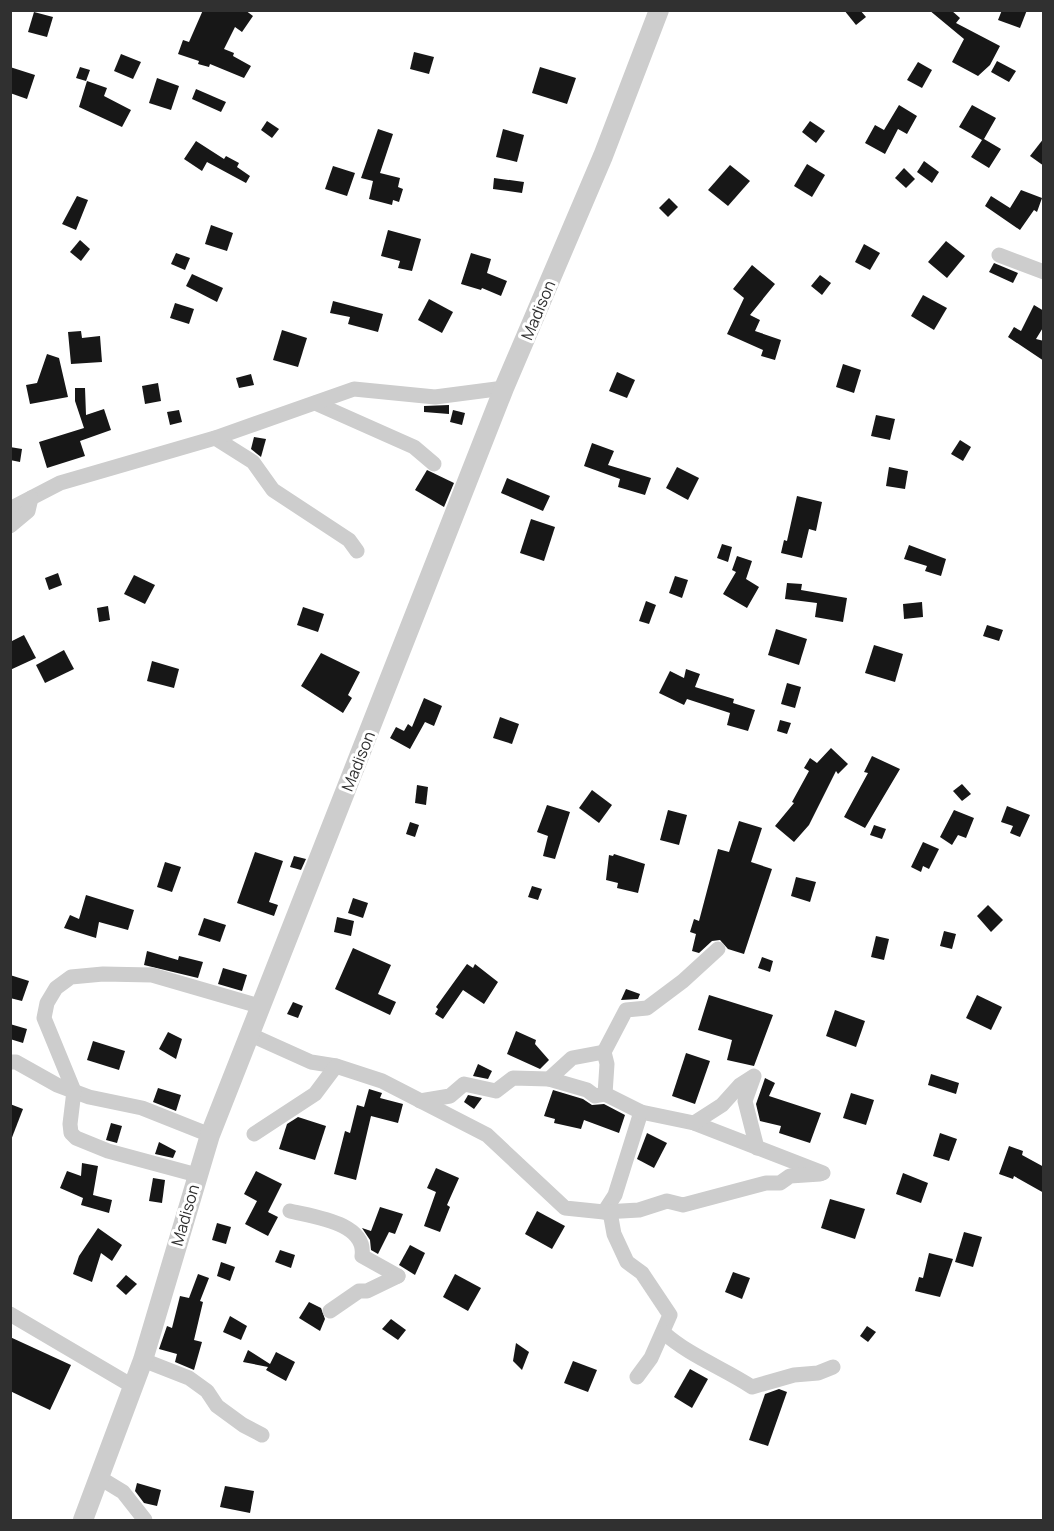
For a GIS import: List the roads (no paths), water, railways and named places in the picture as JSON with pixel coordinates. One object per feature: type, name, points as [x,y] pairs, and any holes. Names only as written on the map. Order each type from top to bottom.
[{"type":"street","name":"Madison","points":[[82,1521],[134,1387],[210,1135],[251,1035],[259,1006],[365,745],[504,388],[603,156],[659,10]]},
{"type":"street","points":[[999,255],[1044,272]]},
{"type":"street","points":[[10,508],[60,483],[214,438],[354,389],[435,397],[504,388]]},
{"type":"street","points":[[315,403],[414,447],[434,464]]},
{"type":"street","points":[[214,438],[253,462],[273,490],[349,540],[357,551]]},
{"type":"street","points":[[10,526],[28,512],[31,498]]},
{"type":"street","points":[[605,1094],[608,1064],[604,1052],[626,1010],[647,1008],[683,981],[718,949]]},
{"type":"street","points":[[197,1175],[135,1160],[76,1138],[70,1124],[74,1091],[44,1018],[46,1003],[56,988],[71,977],[103,974],[152,975],[259,1006]]},
{"type":"street","points":[[251,1035],[311,1062],[336,1066],[382,1081],[420,1101],[487,1135],[566,1208],[607,1212],[639,1210],[667,1201],[683,1205],[766,1183],[780,1183],[790,1176],[823,1173],[694,1123],[641,1112],[605,1094],[595,1096],[587,1090],[549,1078],[513,1078],[496,1090],[464,1084],[450,1096],[420,1101]]},
{"type":"street","points":[[549,1078],[572,1058],[604,1052]]},
{"type":"street","points":[[10,1062],[16,1062],[89,1097],[142,1108],[210,1135]]},
{"type":"street","points":[[254,1134],[315,1094],[336,1066]]},
{"type":"street","points":[[694,1123],[722,1106],[740,1085],[754,1076],[745,1101],[757,1148]]},
{"type":"street","points":[[638,1377],[651,1358],[670,1316],[642,1273],[627,1262],[607,1212],[615,1195],[641,1112]]},
{"type":"street","points":[[290,1211],[347,1228],[360,1236],[364,1245],[362,1256],[398,1276],[367,1291],[360,1291],[330,1311]]},
{"type":"street","points":[[10,1314],[134,1387]]},
{"type":"street","points":[[664,1333],[682,1349],[752,1387],[794,1375],[818,1373],[833,1367]]},
{"type":"street","points":[[143,1360],[189,1378],[207,1391],[217,1406],[243,1425],[262,1435]]},
{"type":"street","points":[[100,1478],[123,1492],[145,1521]]}]
